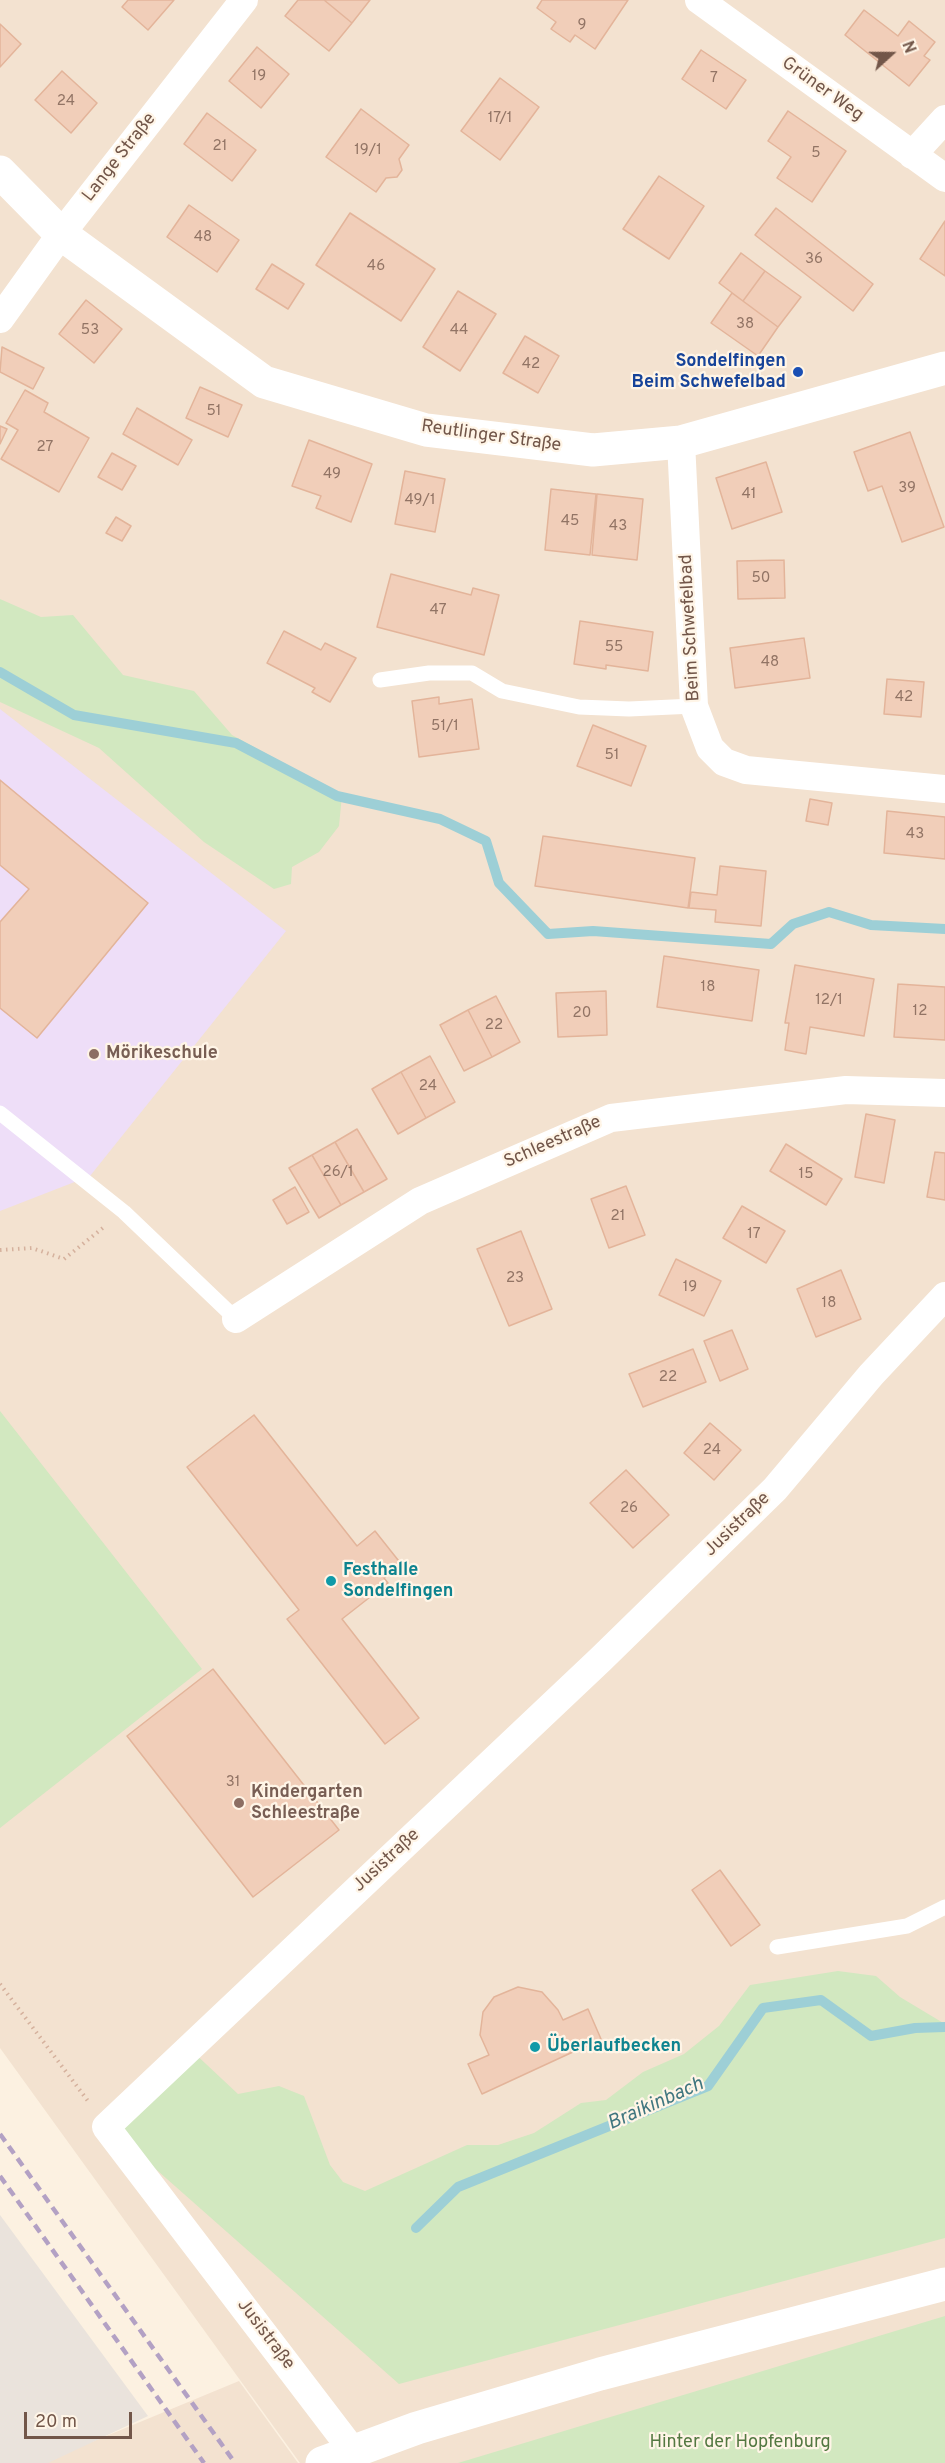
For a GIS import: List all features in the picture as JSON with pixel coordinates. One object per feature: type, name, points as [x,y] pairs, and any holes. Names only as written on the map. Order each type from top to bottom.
[{"type":"main road","name":"Reutlinger Straße","points":[[0,172],[61,234],[264,382],[426,430],[593,450],[681,442],[945,368]]},
{"type":"main road","points":[[322,2463],[417,2428],[600,2374],[945,2284]]},
{"type":"street","name":"Lange Straße","points":[[0,319],[61,234],[244,0]]},
{"type":"street","name":"Grüner Weg","points":[[699,0],[945,178]]},
{"type":"street","points":[[912,155],[945,119]]},
{"type":"street","name":"Beim Schwefelbad","points":[[681,442],[694,706],[710,748],[724,762],[746,770],[945,789]]},
{"type":"street","name":"Schleestraße","points":[[236,1319],[420,1201],[610,1118],[846,1090],[945,1093]]},
{"type":"street","name":"Jusistraße","points":[[354,2451],[106,2127],[601,1659],[775,1489],[871,1375],[945,1296]]},
{"type":"lane","points":[[380,680],[429,672],[472,673],[502,691],[579,707],[629,710],[694,706]]},
{"type":"lane","points":[[0,1113],[124,1212],[236,1319]]},
{"type":"lane","points":[[777,1947],[907,1926],[945,1907]]},
{"type":"path","points":[[0,1250],[32,1248],[64,1258],[124,1212]]},
{"type":"path","points":[[0,1984],[106,2127]]},
{"type":"shaded area","points":[[0,0],[945,0],[945,2463],[300,2463],[0,2048]]},
{"type":"shaded area","name":"Mörikeschule","points":[[0,709],[286,931],[90,1176],[0,1211]]},
{"type":"shaded area","points":[[0,2215],[148,2416],[48,2463],[0,2463]]},
{"type":"shaded area","points":[[239,2381],[298,2463],[41,2463]]},
{"type":"green space","points":[[0,599],[41,617],[73,615],[123,675],[194,691],[232,735],[342,795],[339,826],[319,852],[292,867],[291,884],[274,889],[204,842],[99,748],[0,702]]},
{"type":"green space","points":[[0,1411],[202,1669],[0,1828]]},
{"type":"green space","points":[[838,1971],[876,1976],[900,1997],[945,2024],[945,2238],[399,2384],[107,2126],[190,2049],[238,2094],[279,2086],[304,2096],[330,2165],[343,2182],[365,2191],[467,2145],[498,2145],[534,2133],[581,2103],[606,2100],[643,2072],[684,2054],[719,2026],[750,1985]]},
{"type":"green space","name":"Hinter der Hopfenburg","points":[[945,2316],[945,2463],[458,2463]]},
{"type":"building","points":[[128,0],[174,0],[148,30],[122,7]]},
{"type":"building","points":[[298,0],[324,0],[352,23],[329,51],[285,16]]},
{"type":"building","points":[[324,0],[370,0],[352,23]]},
{"type":"building","points":[[542,0],[628,0],[595,49],[575,35],[570,42],[551,29],[556,22],[537,8]]},
{"type":"building","points":[[864,10],[898,36],[909,21],[935,42],[924,56],[930,60],[909,86],[845,35]]},
{"type":"building","points":[[0,24],[21,44],[0,67]]},
{"type":"building","points":[[257,47],[289,74],[261,108],[229,81]]},
{"type":"building","points":[[701,50],[746,80],[726,109],[682,79]]},
{"type":"building","points":[[62,71],[97,103],[71,133],[35,100]]},
{"type":"building","points":[[500,78],[539,107],[500,160],[461,131]]},
{"type":"building","points":[[361,109],[409,145],[399,159],[402,170],[397,177],[386,178],[376,192],[326,157]]},
{"type":"building","points":[[788,111],[846,151],[812,202],[777,178],[791,157],[768,141]]},
{"type":"building","points":[[207,113],[256,150],[232,181],[184,144]]},
{"type":"building","points":[[659,176],[704,206],[669,259],[623,229]]},
{"type":"building","points":[[189,205],[239,240],[217,272],[167,237]]},
{"type":"building","points":[[776,208],[873,284],[853,311],[755,235]]},
{"type":"building","points":[[350,213],[435,269],[401,321],[316,265]]},
{"type":"building","points":[[945,221],[945,276],[920,259]]},
{"type":"building","points":[[741,253],[765,271],[743,301],[719,283]]},
{"type":"building","points":[[272,264],[304,284],[288,309],[256,289]]},
{"type":"building","points":[[765,271],[801,297],[778,327],[743,301]]},
{"type":"building","points":[[458,291],[496,314],[460,371],[423,347]]},
{"type":"building","points":[[732,293],[778,327],[758,356],[711,323]]},
{"type":"building","points":[[86,300],[122,329],[94,363],[59,334]]},
{"type":"building","points":[[525,336],[559,356],[538,393],[503,373]]},
{"type":"building","points":[[2,347],[44,368],[33,389],[0,372]]},
{"type":"building","points":[[200,387],[242,405],[228,437],[186,418]]},
{"type":"building","points":[[25,390],[48,403],[44,412],[89,438],[59,492],[1,459],[18,430],[6,423]]},
{"type":"building","points":[[137,408],[192,440],[178,465],[123,434]]},
{"type":"building","points":[[0,426],[7,429],[0,444]]},
{"type":"building","points":[[910,432],[944,527],[902,542],[882,486],[868,491],[854,452]]},
{"type":"building","points":[[309,440],[372,464],[351,522],[316,508],[321,496],[292,486]]},
{"type":"building","points":[[112,453],[136,466],[122,490],[98,477]]},
{"type":"building","points":[[766,462],[782,512],[732,529],[716,478]]},
{"type":"building","points":[[405,471],[445,479],[435,532],[395,524]]},
{"type":"building","points":[[551,489],[596,494],[590,555],[545,550]]},
{"type":"building","points":[[597,494],[643,499],[637,560],[592,555]]},
{"type":"building","points":[[116,517],[131,526],[122,541],[106,533]]},
{"type":"building","points":[[784,560],[785,598],[738,599],[737,561]]},
{"type":"building","points":[[391,574],[471,595],[473,588],[499,595],[484,655],[377,627]]},
{"type":"building","points":[[580,621],[653,632],[648,671],[606,665],[606,669],[574,664]]},
{"type":"building","points":[[284,631],[321,650],[325,643],[356,658],[330,702],[312,692],[315,688],[267,663]]},
{"type":"building","points":[[804,638],[810,678],[735,688],[730,648]]},
{"type":"building","points":[[887,679],[924,682],[921,717],[884,714]]},
{"type":"building","points":[[439,697],[439,704],[472,699],[479,749],[419,757],[412,701]]},
{"type":"building","points":[[593,725],[646,746],[631,786],[577,766]]},
{"type":"building","points":[[0,780],[148,903],[37,1038],[0,1008],[0,922],[29,889],[0,865]]},
{"type":"building","points":[[810,799],[832,803],[828,825],[806,821]]},
{"type":"building","points":[[887,811],[945,817],[945,859],[884,853]]},
{"type":"building","points":[[543,836],[695,858],[688,908],[535,886]]},
{"type":"building","points":[[720,866],[766,871],[761,926],[715,922],[716,910],[689,908],[691,892],[717,895]]},
{"type":"building","points":[[664,956],[759,970],[752,1021],[657,1007]]},
{"type":"building","points":[[795,965],[874,979],[864,1036],[810,1027],[806,1054],[785,1050],[789,1023],[785,1023]]},
{"type":"building","points":[[898,984],[945,987],[945,1040],[894,1037]]},
{"type":"building","points":[[606,991],[607,1035],[558,1037],[556,993]]},
{"type":"building","points":[[496,996],[520,1042],[492,1057],[468,1010]]},
{"type":"building","points":[[468,1010],[492,1057],[464,1071],[440,1025]]},
{"type":"building","points":[[430,1056],[455,1102],[426,1118],[401,1072]]},
{"type":"building","points":[[401,1072],[426,1118],[398,1134],[372,1089]]},
{"type":"building","points":[[866,1114],[895,1120],[884,1183],[855,1177]]},
{"type":"building","points":[[357,1129],[387,1179],[364,1192],[335,1142]]},
{"type":"building","points":[[335,1142],[364,1192],[341,1205],[312,1155]]},
{"type":"building","points":[[786,1144],[842,1179],[826,1205],[770,1171]]},
{"type":"building","points":[[935,1152],[945,1153],[945,1200],[927,1197]]},
{"type":"building","points":[[312,1155],[341,1205],[319,1218],[289,1168]]},
{"type":"building","points":[[626,1186],[645,1235],[609,1248],[591,1199]]},
{"type":"building","points":[[295,1187],[309,1212],[287,1224],[273,1200]]},
{"type":"building","points":[[742,1206],[785,1231],[766,1263],[723,1238]]},
{"type":"building","points":[[521,1231],[552,1309],[509,1326],[477,1249]]},
{"type":"building","points":[[676,1259],[721,1281],[704,1316],[659,1295]]},
{"type":"building","points":[[841,1270],[861,1319],[816,1337],[797,1289]]},
{"type":"building","points":[[732,1330],[748,1369],[720,1381],[704,1341]]},
{"type":"building","points":[[693,1349],[706,1382],[643,1407],[629,1374]]},
{"type":"building","name":"Festhalle Sondelfingen","points":[[254,1415],[357,1546],[375,1531],[402,1565],[384,1578],[388,1583],[342,1619],[419,1718],[385,1744],[287,1619],[299,1610],[187,1467]]},
{"type":"building","points":[[710,1423],[741,1450],[714,1480],[684,1453]]},
{"type":"building","points":[[626,1470],[669,1515],[633,1548],[590,1503]]},
{"type":"building","points":[[213,1669],[339,1830],[253,1897],[127,1736]]},
{"type":"building","points":[[720,1870],[760,1925],[731,1946],[692,1890]]},
{"type":"building","name":"Überlaufbecken","points":[[518,1987],[542,1992],[558,2010],[563,2020],[588,2009],[601,2039],[482,2094],[468,2064],[489,2055],[480,2035],[483,2012],[494,1997]]},
{"type":"waterway","points":[[0,672],[74,715],[236,743],[337,796],[440,819],[486,841],[499,883],[548,934],[593,931],[771,944],[793,924],[829,912],[871,925],[945,929]]},
{"type":"waterway","name":"Braikinbach","points":[[416,2228],[458,2187],[708,2086],[763,2008],[821,2000],[871,2036],[915,2028],[945,2027]]},
{"type":"railway","points":[[0,2134],[235,2463]]},
{"type":"railway","points":[[0,2176],[204,2463]]},
{"type":"place","name":"Sondelfingen Beim Schwefelbad","points":[[798,372]]},
{"type":"place","name":"Mörikeschule","points":[[94,1054]]},
{"type":"place","name":"Festhalle Sondelfingen","points":[[331,1581]]},
{"type":"place","name":"Kindergarten Schleestraße","points":[[239,1803]]},
{"type":"place","name":"Überlaufbecken","points":[[535,2047]]}]
